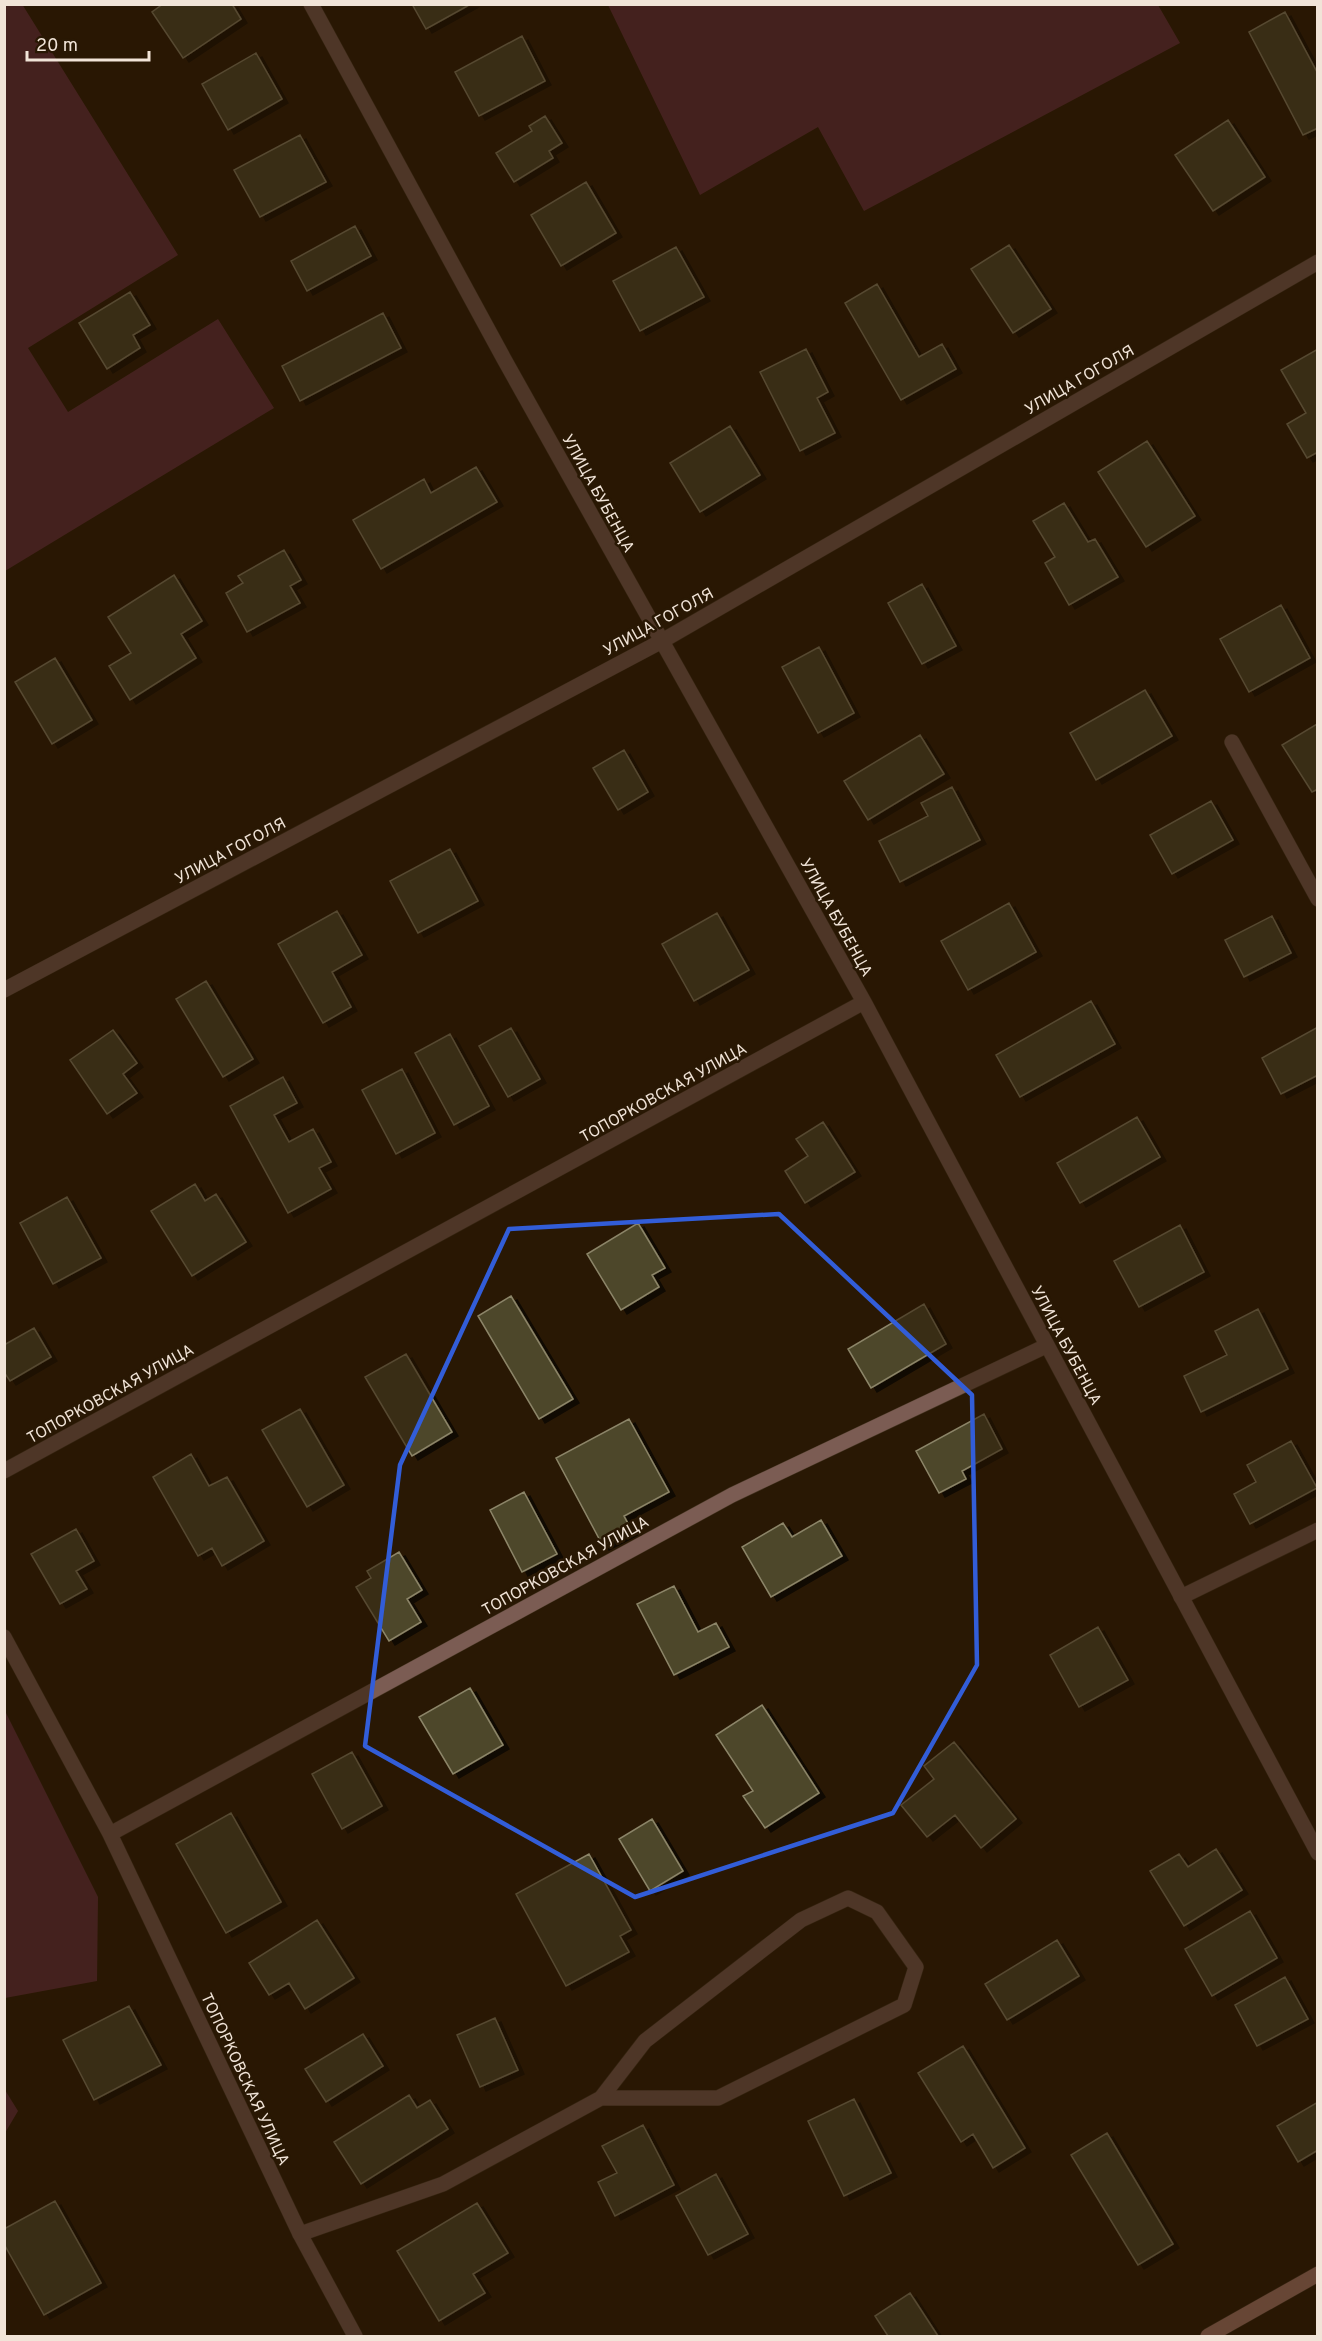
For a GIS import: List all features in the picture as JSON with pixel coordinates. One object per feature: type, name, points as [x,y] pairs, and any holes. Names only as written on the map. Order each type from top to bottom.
[{"type":"street","name":"УЛИЦА БУБЕНЦА","points":[[311,4],[498,349],[864,1002],[1317,1853]]},
{"type":"street","name":"УЛИЦА ГОГОЛЯ","points":[[4,990],[662,641],[1317,262]]},
{"type":"street","points":[[1232,742],[1317,899]]},
{"type":"street","name":"ТОПОРКОВСКАЯ УЛИЦА","points":[[4,1471],[864,1002]]},
{"type":"street","name":"ТОПОРКОВСКАЯ УЛИЦА","points":[[110,1834],[732,1495],[1047,1346]]},
{"type":"street","points":[[1181,1598],[1317,1530]]},
{"type":"street","name":"ТОПОРКОВСКАЯ УЛИЦА","points":[[4,1637],[110,1834],[300,2234],[355,2337]]},
{"type":"street","points":[[300,2234],[443,2184],[601,2098],[645,2041],[801,1920],[848,1898],[877,1912],[916,1967],[904,2005],[718,2098],[601,2098]]},
{"type":"street","points":[[1208,2337],[1317,2274]]},
{"type":"highlighted area","points":[[779,1214],[972,1395],[977,1665],[893,1813],[635,1897],[365,1746],[400,1465],[509,1229]]},
{"type":"shaded area","points":[[22,4],[178,255],[28,348],[68,412],[218,319],[274,408],[5,571],[4,5]]},
{"type":"shaded area","points":[[608,5],[1158,5],[1180,43],[864,211],[818,127],[700,195]]},
{"type":"shaded area","points":[[4,1709],[98,1897],[97,1981],[5,1998]]},
{"type":"shaded area","points":[[5,2090],[18,2111],[4,2133]]},
{"type":"building","points":[[163,4],[232,4],[241,19],[183,58],[152,12]]},
{"type":"building","points":[[412,4],[471,4],[426,29]]},
{"type":"building","points":[[1285,12],[1318,74],[1318,128],[1303,135],[1249,32]]},
{"type":"building","points":[[522,36],[545,81],[479,116],[455,72]]},
{"type":"building","points":[[256,53],[282,99],[228,130],[202,84]]},
{"type":"building","points":[[545,116],[562,143],[549,151],[553,158],[514,182],[496,153],[532,131],[529,126]]},
{"type":"building","points":[[1228,120],[1265,177],[1213,211],[1175,155]]},
{"type":"building","points":[[300,135],[326,182],[260,217],[234,170]]},
{"type":"building","points":[[586,182],[616,233],[561,266],[531,215]]},
{"type":"building","points":[[355,226],[371,256],[307,291],[291,261]]},
{"type":"building","points":[[1009,245],[1051,309],[1013,333],[971,269]]},
{"type":"building","points":[[676,247],[704,297],[640,331],[613,281]]},
{"type":"building","points":[[877,284],[919,357],[942,344],[956,369],[901,400],[845,303]]},
{"type":"building","points":[[130,292],[150,325],[133,335],[140,348],[107,369],[79,323]]},
{"type":"building","points":[[383,313],[401,348],[300,401],[282,366]]},
{"type":"building","points":[[806,349],[828,392],[817,398],[835,433],[800,451],[760,372]]},
{"type":"building","points":[[1318,349],[1318,452],[1307,458],[1287,424],[1306,413],[1281,370]]},
{"type":"building","points":[[730,426],[760,475],[700,512],[670,463]]},
{"type":"building","points":[[1147,441],[1195,516],[1146,547],[1098,472]]},
{"type":"building","points":[[476,467],[497,502],[381,569],[353,520],[424,479],[431,493]]},
{"type":"building","points":[[1064,503],[1088,542],[1095,539],[1118,577],[1069,605],[1045,563],[1055,557],[1033,521]]},
{"type":"building","points":[[284,550],[301,580],[290,586],[300,603],[247,632],[226,593],[243,583],[238,576]]},
{"type":"building","points":[[174,575],[202,621],[181,634],[196,658],[130,700],[109,666],[131,653],[108,617]]},
{"type":"building","points":[[922,584],[956,646],[922,664],[888,603]]},
{"type":"building","points":[[1281,605],[1310,658],[1249,692],[1220,639]]},
{"type":"building","points":[[819,647],[854,713],[818,733],[782,667]]},
{"type":"building","points":[[55,658],[92,720],[52,744],[15,682]]},
{"type":"building","points":[[1145,690],[1172,736],[1096,780],[1070,733]]},
{"type":"building","points":[[1317,724],[1318,789],[1312,792],[1282,745]]},
{"type":"building","points":[[920,735],[944,774],[868,820],[844,781]]},
{"type":"building","points":[[624,750],[648,792],[618,810],[593,768]]},
{"type":"building","points":[[952,787],[980,840],[900,882],[879,841],[928,816],[921,803]]},
{"type":"building","points":[[1211,801],[1233,840],[1172,874],[1150,835]]},
{"type":"building","points":[[450,849],[478,901],[418,933],[390,881]]},
{"type":"building","points":[[1009,903],[1036,952],[968,990],[941,941]]},
{"type":"building","points":[[337,911],[362,955],[332,972],[351,1007],[323,1023],[278,944]]},
{"type":"building","points":[[717,913],[749,970],[694,1001],[662,944]]},
{"type":"building","points":[[1272,916],[1291,953],[1244,977],[1225,940]]},
{"type":"building","points":[[206,981],[253,1059],[223,1077],[176,999]]},
{"type":"building","points":[[1091,1001],[1115,1044],[1020,1097],[996,1055]]},
{"type":"building","points":[[1318,1027],[1318,1075],[1281,1094],[1262,1058]]},
{"type":"building","points":[[511,1028],[540,1079],[508,1097],[479,1046]]},
{"type":"building","points":[[113,1030],[137,1063],[123,1074],[137,1093],[107,1114],[70,1060]]},
{"type":"building","points":[[450,1034],[489,1106],[454,1125],[415,1053]]},
{"type":"building","points":[[402,1069],[435,1133],[396,1154],[362,1090]]},
{"type":"building","points":[[283,1077],[297,1103],[274,1115],[289,1142],[313,1129],[331,1162],[319,1168],[331,1189],[288,1213],[230,1106]]},
{"type":"building","points":[[1137,1117],[1160,1157],[1080,1203],[1057,1163]]},
{"type":"building","points":[[823,1122],[855,1172],[805,1203],[785,1171],[808,1156],[796,1139]]},
{"type":"building","points":[[195,1184],[205,1201],[216,1194],[246,1242],[192,1276],[151,1211]]},
{"type":"building","points":[[67,1197],[101,1258],[53,1284],[20,1223]]},
{"type":"building","points":[[638,1223],[665,1268],[652,1275],[659,1287],[621,1310],[587,1254]]},
{"type":"building","points":[[1180,1225],[1204,1272],[1139,1307],[1114,1261]]},
{"type":"building","points":[[511,1296],[573,1399],[539,1419],[478,1316]]},
{"type":"building","points":[[924,1304],[946,1344],[871,1388],[848,1349]]},
{"type":"building","points":[[1258,1309],[1288,1369],[1201,1412],[1184,1376],[1227,1355],[1215,1331]]},
{"type":"building","points":[[34,1328],[51,1357],[10,1381],[4,1372],[4,1345]]},
{"type":"building","points":[[406,1354],[452,1432],[412,1456],[365,1377]]},
{"type":"building","points":[[300,1409],[344,1485],[307,1507],[262,1430]]},
{"type":"building","points":[[984,1414],[1002,1449],[962,1471],[966,1479],[939,1493],[916,1451]]},
{"type":"building","points":[[629,1419],[669,1492],[624,1516],[632,1531],[603,1546],[556,1458]]},
{"type":"building","points":[[1291,1441],[1317,1488],[1250,1524],[1234,1494],[1256,1482],[1247,1465]]},
{"type":"building","points":[[191,1454],[209,1486],[227,1477],[264,1541],[222,1566],[212,1548],[198,1556],[153,1477]]},
{"type":"building","points":[[524,1492],[557,1554],[522,1572],[490,1510]]},
{"type":"building","points":[[821,1520],[842,1556],[771,1597],[742,1547],[783,1523],[792,1537]]},
{"type":"building","points":[[76,1529],[94,1561],[76,1571],[87,1589],[60,1604],[31,1554]]},
{"type":"building","points":[[399,1552],[422,1590],[407,1599],[421,1622],[389,1641],[356,1587],[371,1578],[367,1571]]},
{"type":"building","points":[[674,1586],[698,1632],[716,1623],[729,1647],[674,1675],[637,1604]]},
{"type":"building","points":[[1098,1627],[1128,1680],[1079,1707],[1050,1655]]},
{"type":"building","points":[[470,1688],[503,1745],[453,1774],[419,1717]]},
{"type":"building","points":[[762,1705],[819,1793],[765,1828],[743,1796],[753,1791],[716,1735]]},
{"type":"building","points":[[954,1742],[1016,1819],[981,1848],[955,1815],[927,1837],[901,1805],[934,1779],[924,1766]]},
{"type":"building","points":[[352,1752],[382,1806],[342,1829],[312,1774]]},
{"type":"building","points":[[231,1813],[281,1902],[226,1933],[176,1844]]},
{"type":"building","points":[[652,1819],[683,1871],[650,1891],[619,1839]]},
{"type":"building","points":[[1216,1849],[1242,1890],[1184,1926],[1150,1871],[1179,1854],[1188,1867]]},
{"type":"building","points":[[589,1854],[631,1930],[620,1936],[629,1952],[566,1986],[516,1894]]},
{"type":"building","points":[[1250,1911],[1277,1958],[1212,1996],[1185,1949]]},
{"type":"building","points":[[317,1920],[354,1978],[305,2009],[289,1983],[269,1995],[249,1963]]},
{"type":"building","points":[[1057,1940],[1079,1976],[1007,2020],[985,1984]]},
{"type":"building","points":[[1285,1977],[1308,2019],[1257,2046],[1235,2005]]},
{"type":"building","points":[[129,2006],[161,2065],[94,2100],[63,2040]]},
{"type":"building","points":[[495,2018],[518,2070],[480,2087],[457,2035]]},
{"type":"building","points":[[363,2034],[383,2066],[326,2102],[305,2069]]},
{"type":"building","points":[[963,2046],[1025,2148],[993,2168],[973,2134],[961,2142],[918,2073]]},
{"type":"building","points":[[409,2095],[417,2108],[430,2100],[448,2129],[361,2184],[334,2142]]},
{"type":"building","points":[[854,2099],[891,2173],[844,2196],[808,2121]]},
{"type":"building","points":[[1318,2102],[1318,2150],[1298,2162],[1277,2126]]},
{"type":"building","points":[[643,2125],[674,2185],[615,2216],[598,2182],[617,2173],[602,2146]]},
{"type":"building","points":[[1107,2133],[1173,2244],[1138,2265],[1071,2155]]},
{"type":"building","points":[[716,2174],[748,2234],[708,2255],[676,2196]]},
{"type":"building","points":[[55,2201],[101,2283],[44,2315],[4,2244],[4,2229]]},
{"type":"building","points":[[477,2203],[508,2253],[473,2274],[485,2293],[439,2321],[397,2251]]},
{"type":"building","points":[[910,2293],[938,2336],[888,2336],[875,2316]]}]
